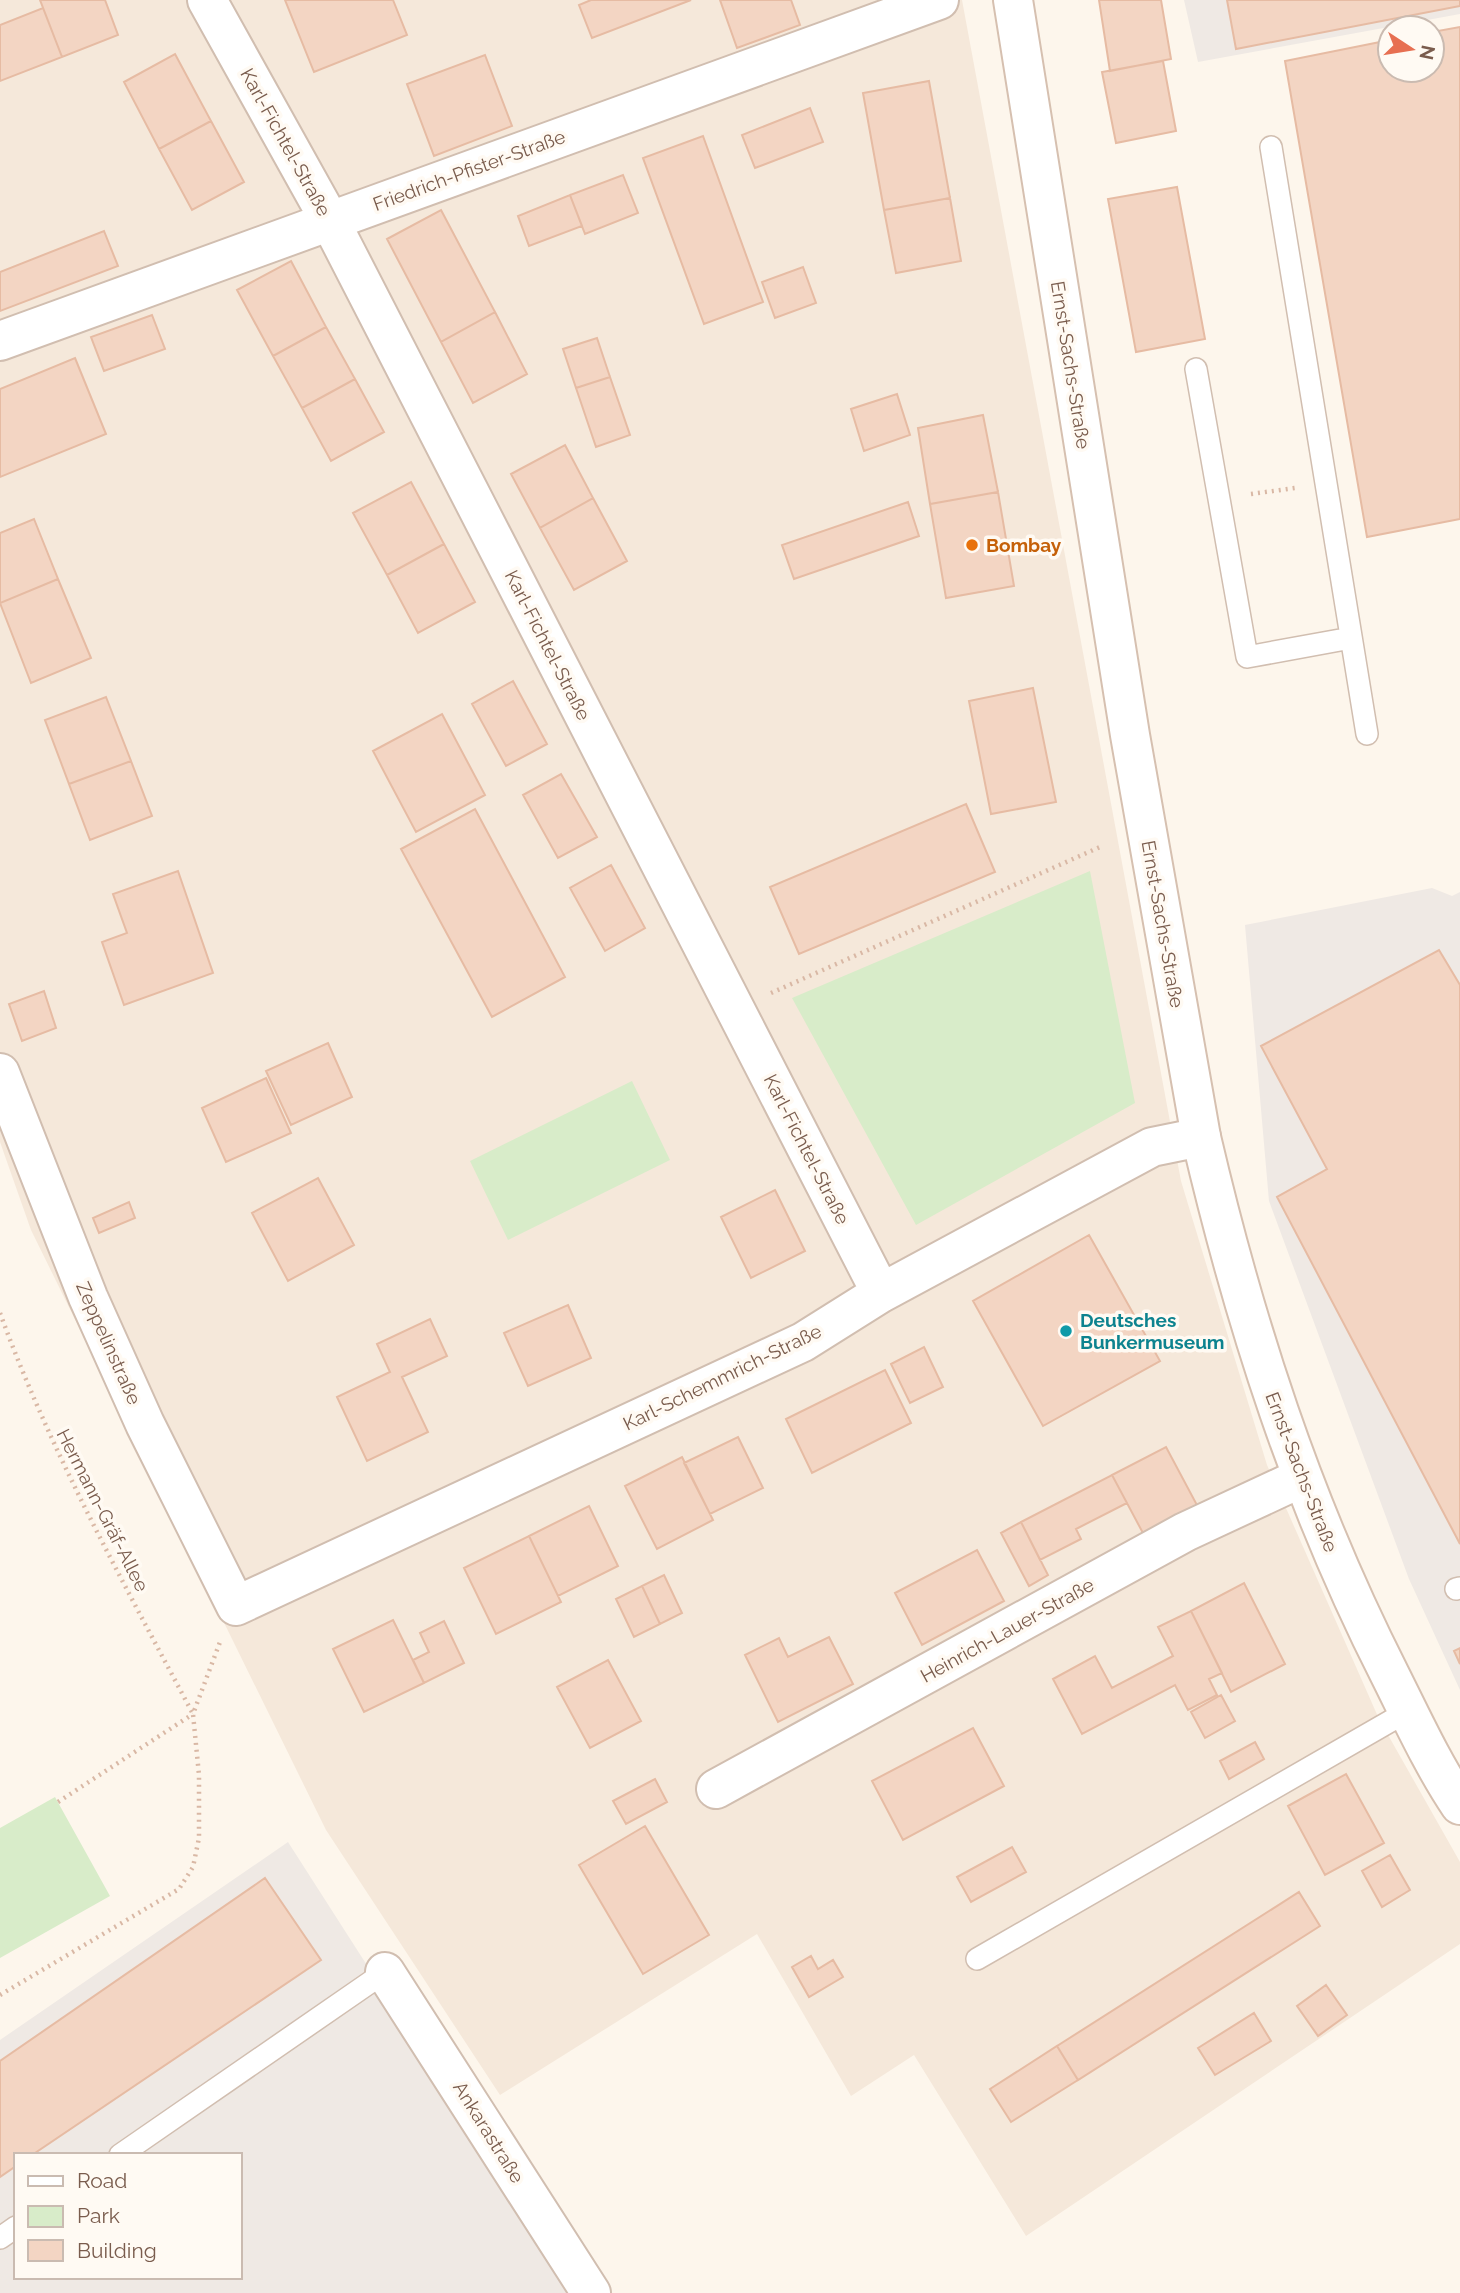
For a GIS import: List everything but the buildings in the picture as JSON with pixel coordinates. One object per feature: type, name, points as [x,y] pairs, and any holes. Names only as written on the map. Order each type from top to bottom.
[{"type":"street","name":"Karl-Fichtel-Straße","points":[[207,0],[330,221],[881,1293]]},
{"type":"street","name":"Friedrich-Pfister-Straße","points":[[0,341],[939,0]]},
{"type":"street","name":"Ernst-Sachs-Straße","points":[[1013,0],[1130,735],[1201,1137],[1243,1304],[1301,1478],[1366,1628],[1460,1805]]},
{"type":"street","name":"Zeppelinstraße","points":[[0,1073],[88,1297],[145,1424],[236,1606]]},
{"type":"street","name":"Karl-Schemmrich-Straße","points":[[236,1606],[803,1342],[881,1293],[1152,1147],[1201,1137]]},
{"type":"street","name":"Heinrich-Lauer-Straße","points":[[716,1789],[1185,1532],[1301,1478]]},
{"type":"street","name":"Ankarastraße","points":[[385,1972],[592,2293]]},
{"type":"lane","points":[[1271,148],[1367,734]]},
{"type":"lane","points":[[1196,369],[1247,657],[1351,638]]},
{"type":"lane","points":[[977,1959],[1408,1711]]},
{"type":"lane","points":[[123,2153],[385,1972]]},
{"type":"path","points":[[1219,498],[1326,484]]},
{"type":"path","points":[[734,1009],[1100,847]]},
{"type":"path","name":"Hermann-Gräf-Allee","points":[[0,1313],[23,1377],[71,1482],[193,1714]]},
{"type":"path","points":[[0,1995],[179,1889],[193,1867],[200,1838],[199,1775],[193,1714],[236,1606]]},
{"type":"path","points":[[58,1802],[193,1714]]},
{"type":"shaded area","points":[[0,0],[962,0],[1181,1181],[1267,1465],[1379,1719],[1460,1862],[1460,1944],[1026,2236],[914,2055],[851,2096],[757,1934],[500,2095],[326,1830],[31,1230],[0,1142]]},
{"type":"shaded area","points":[[1184,0],[1460,0],[1460,14],[1446,17],[1446,14],[1376,14],[1376,29],[1198,62]]},
{"type":"shaded area","points":[[1432,888],[1452,896],[1460,892],[1460,1690],[1409,1579],[1269,1201],[1245,925]]},
{"type":"shaded area","points":[[288,1842],[577,2293],[0,2293],[0,2040]]},
{"type":"green space","points":[[1090,871],[1135,1103],[916,1225],[792,998]]},
{"type":"green space","points":[[632,1081],[670,1160],[508,1240],[470,1161]]},
{"type":"green space","points":[[55,1797],[110,1896],[0,1958],[0,1828]]},
{"type":"place","name":"Bombay","points":[[972,545]]},
{"type":"place","name":"Deutsches Bunkermuseum","points":[[1066,1331]]}]
